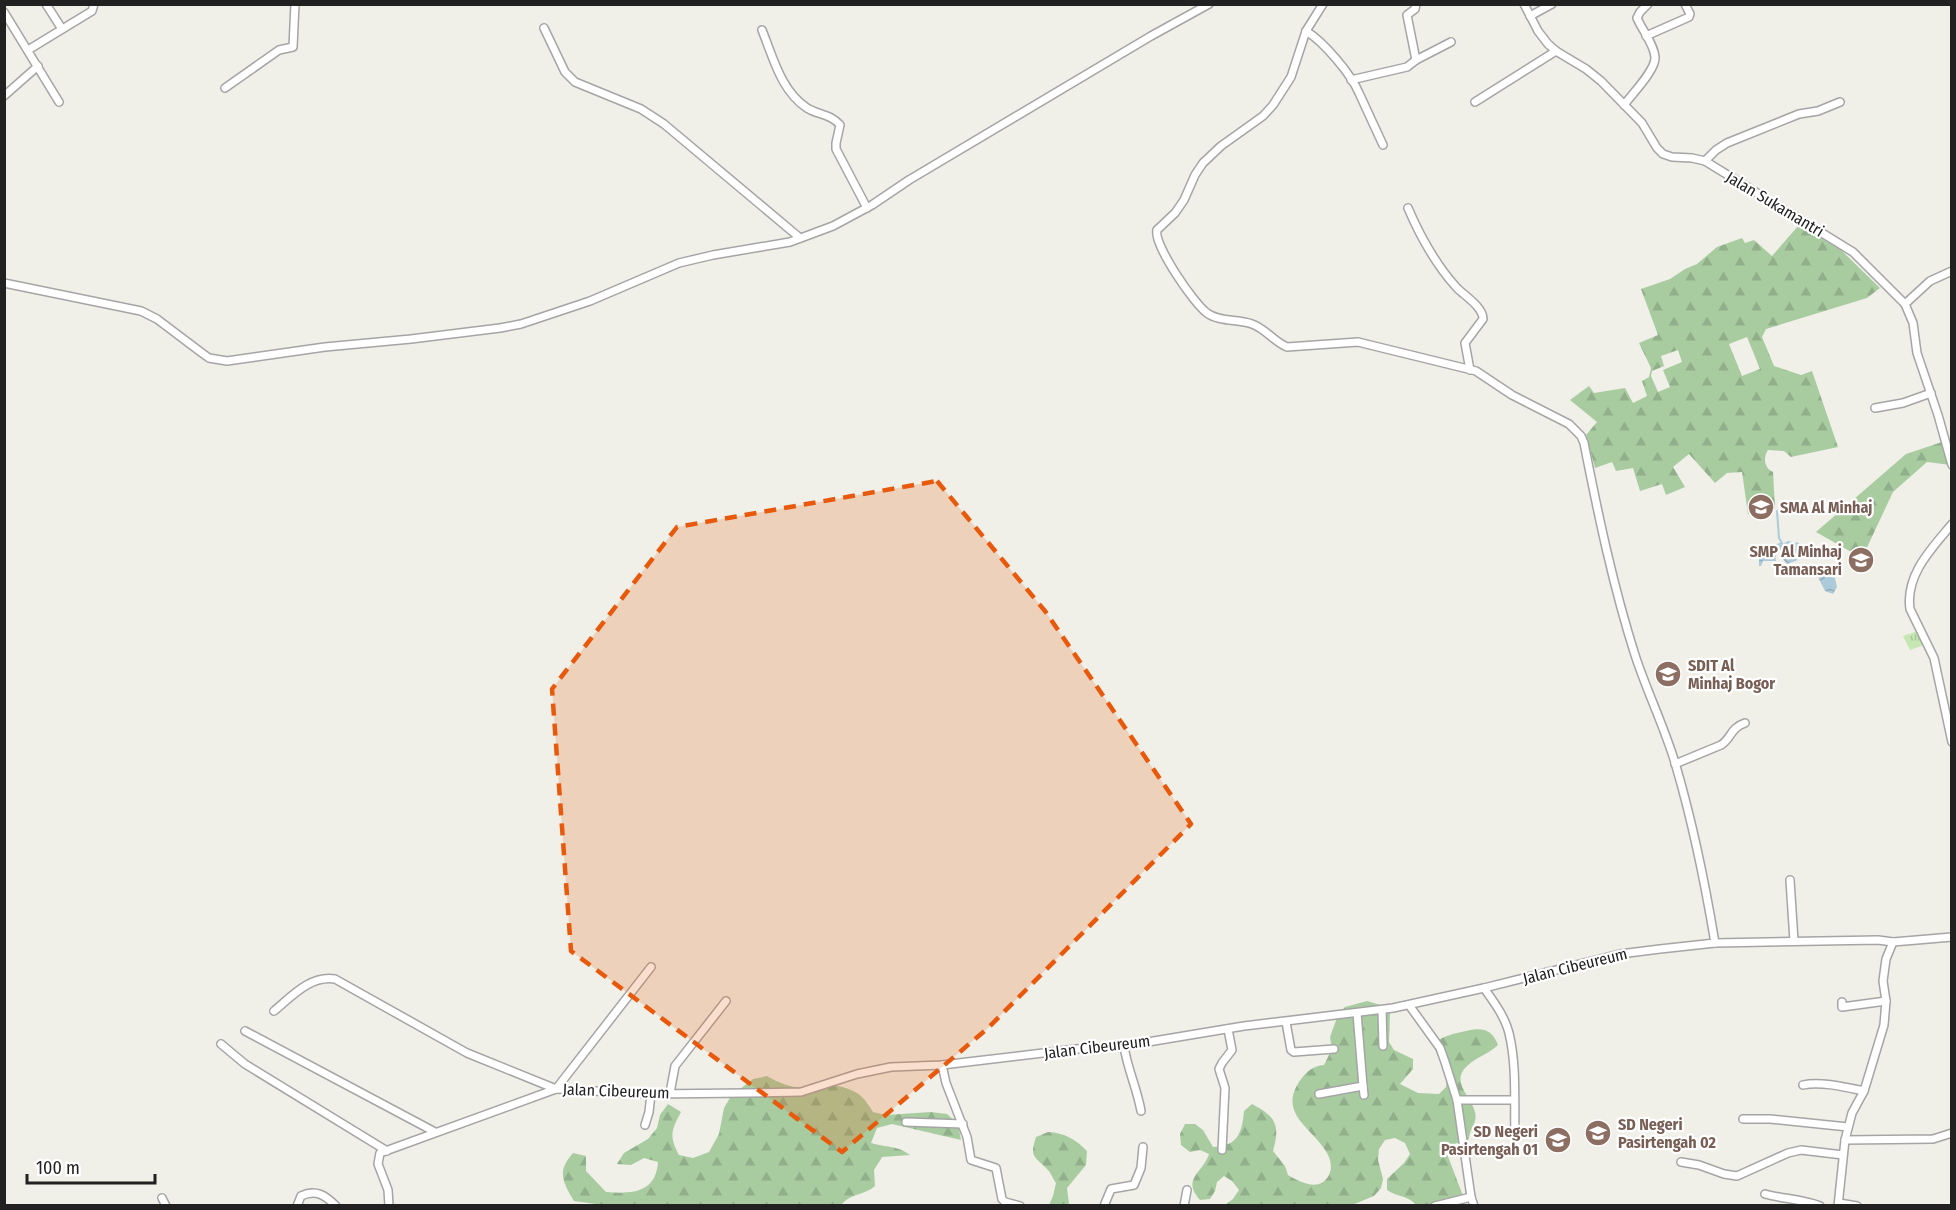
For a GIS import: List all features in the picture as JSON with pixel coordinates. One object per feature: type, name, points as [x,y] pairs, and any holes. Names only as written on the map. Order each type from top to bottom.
[{"type":"street","points":[[46,4],[62,29]]},
{"type":"street","points":[[28,50],[92,11],[94,4]]},
{"type":"street","points":[[225,88],[279,50],[292,47],[295,4]]},
{"type":"street","points":[[4,283],[141,311],[157,319],[209,358],[227,361],[521,324],[590,301],[679,263],[800,238],[833,226],[867,208],[1020,113],[1209,4]]},
{"type":"street","points":[[1323,4],[1306,31],[1291,77],[1273,105],[1263,116],[1221,146],[1203,163],[1184,200],[1175,213],[1157,230],[1157,239],[1188,290],[1201,308],[1210,315],[1253,324],[1262,328],[1282,345],[1358,342],[1483,374],[1512,395],[1559,418],[1581,436],[1603,541],[1632,643],[1675,764],[1693,827],[1715,943]]},
{"type":"street","points":[[1416,4],[1415,9],[1407,15],[1416,60]]},
{"type":"street","name":"Jalan Sukamantri","points":[[1524,4],[1543,38],[1556,51],[1594,74],[1642,123],[1663,154],[1705,161],[1853,252],[1905,304],[1913,323],[1917,353],[1952,465]]},
{"type":"street","points":[[1530,16],[1552,4]]},
{"type":"street","points":[[1624,105],[1654,64],[1655,54],[1637,18],[1648,4]]},
{"type":"street","points":[[1646,36],[1689,17],[1690,14],[1685,4]]},
{"type":"street","points":[[4,12],[59,102]]},
{"type":"street","points":[[544,28],[565,72],[575,82],[641,109],[664,124],[800,238]]},
{"type":"street","points":[[762,30],[783,80],[793,97],[809,109],[835,119],[840,125],[836,149],[867,208]]},
{"type":"street","points":[[1306,31],[1323,45],[1360,93],[1383,145]]},
{"type":"street","points":[[1351,80],[1407,67],[1451,42]]},
{"type":"street","points":[[1475,102],[1556,51]]},
{"type":"street","points":[[4,96],[38,66]]},
{"type":"street","points":[[1705,161],[1727,143],[1798,114],[1818,111],[1840,102]]},
{"type":"street","points":[[1408,208],[1431,254],[1456,286],[1482,312],[1483,319],[1465,343],[1470,370]]},
{"type":"street","points":[[1905,304],[1929,281],[1952,271]]},
{"type":"street","points":[[1875,408],[1903,403],[1931,393]]},
{"type":"street","points":[[1952,524],[1928,551],[1920,564],[1910,592],[1909,602],[1910,609],[1934,658],[1952,741]]},
{"type":"street","points":[[1675,764],[1722,745],[1737,726],[1745,723]]},
{"type":"street","points":[[1790,880],[1794,941]]},
{"type":"street","name":"Jalan Cibeureum","points":[[274,1011],[304,986],[322,978],[334,979],[467,1053],[556,1089],[651,1094],[801,1092],[875,1069],[942,1065],[1076,1049],[1124,1046],[1228,1029],[1382,1010],[1484,988],[1620,954],[1715,943],[1794,941],[1817,943],[1878,940],[1893,942],[1952,937]]},
{"type":"street","points":[[1857,1206],[1839,1204],[1845,1140],[1852,1113],[1864,1091],[1884,1025],[1886,1001],[1882,981],[1893,942]]},
{"type":"street","points":[[389,1206],[388,1190],[378,1159],[380,1153],[556,1089],[651,967]]},
{"type":"street","points":[[1484,988],[1495,1004],[1508,1031],[1513,1066],[1515,1136]]},
{"type":"street","points":[[670,1093],[675,1066],[726,1001]]},
{"type":"street","points":[[1842,1002],[1842,1007],[1886,1001]]},
{"type":"street","points":[[1409,1005],[1440,1048],[1457,1100],[1474,1206]]},
{"type":"street","points":[[1382,1010],[1383,1046]]},
{"type":"street","points":[[1358,1013],[1364,1095]]},
{"type":"street","points":[[1286,1022],[1291,1050],[1294,1052],[1334,1049]]},
{"type":"street","points":[[1222,1150],[1225,1088],[1220,1069],[1232,1050],[1228,1029]]},
{"type":"street","points":[[245,1031],[435,1132]]},
{"type":"street","points":[[221,1044],[245,1064],[387,1151]]},
{"type":"street","points":[[1124,1046],[1129,1069],[1137,1086],[1141,1111]]},
{"type":"street","points":[[942,1065],[946,1083],[963,1124],[971,1160],[995,1167],[999,1174],[1002,1199],[1020,1206]]},
{"type":"street","points":[[1803,1085],[1815,1082],[1825,1086],[1835,1084],[1864,1091]]},
{"type":"street","points":[[1319,1094],[1363,1086]]},
{"type":"street","points":[[645,1125],[651,1094]]},
{"type":"street","points":[[1457,1100],[1514,1100]]},
{"type":"street","points":[[1743,1119],[1770,1119],[1848,1127]]},
{"type":"street","points":[[906,1122],[963,1124]]},
{"type":"street","points":[[1845,1140],[1933,1139],[1952,1134]]},
{"type":"street","points":[[1104,1206],[1112,1189],[1134,1185],[1141,1168],[1143,1147]]},
{"type":"street","points":[[1682,1162],[1737,1176],[1788,1153],[1801,1150],[1843,1155]]},
{"type":"street","points":[[1184,1206],[1187,1190]]},
{"type":"street","points":[[297,1206],[301,1196],[312,1192],[327,1197],[336,1206]]},
{"type":"street","points":[[1765,1194],[1803,1200],[1820,1206]]},
{"type":"street","points":[[1435,1206],[1471,1197]]},
{"type":"street","points":[[162,1198],[166,1206]]},
{"type":"highlighted area","points":[[937,481],[1045,611],[1191,824],[988,1028],[842,1152],[571,951],[552,689],[677,527]]},
{"type":"green space","points":[[1799,225],[1841,250],[1880,288],[1867,298],[1766,329],[1762,337],[1774,366],[1801,375],[1812,371],[1838,447],[1791,457],[1784,451],[1768,450],[1765,462],[1773,472],[1775,508],[1772,511],[1748,514],[1742,472],[1727,473],[1715,483],[1689,454],[1673,467],[1685,487],[1666,495],[1662,484],[1640,491],[1633,468],[1616,471],[1612,462],[1595,468],[1586,435],[1597,422],[1570,400],[1589,386],[1594,393],[1625,388],[1633,403],[1647,396],[1642,381],[1649,377],[1651,368],[1639,343],[1658,335],[1641,289],[1670,279],[1697,264],[1717,247],[1742,238],[1745,243],[1754,240],[1772,256]],"holes":[[[1747,337],[1760,369],[1742,376],[1729,344]],[[1678,350],[1682,362],[1663,370],[1670,387],[1658,392],[1651,376],[1652,371],[1664,366],[1661,356]]]},
{"type":"green space","points":[[1951,439],[1951,465],[1927,462],[1893,492],[1862,558],[1816,532],[1906,454]]},
{"type":"green space","points":[[1918,631],[1924,645],[1910,650],[1903,636]]},
{"type":"green space","points":[[1367,1001],[1384,1006],[1390,1013],[1389,1042],[1394,1050],[1413,1059],[1413,1069],[1400,1084],[1418,1093],[1439,1094],[1446,1087],[1447,1077],[1434,1043],[1449,1035],[1477,1029],[1489,1032],[1496,1040],[1498,1045],[1467,1066],[1462,1072],[1461,1083],[1473,1106],[1475,1119],[1469,1139],[1451,1145],[1447,1154],[1465,1201],[1464,1205],[1416,1205],[1410,1199],[1387,1190],[1387,1179],[1410,1154],[1405,1143],[1395,1138],[1385,1140],[1379,1149],[1378,1160],[1383,1179],[1381,1188],[1374,1196],[1352,1205],[1225,1205],[1239,1190],[1232,1181],[1224,1176],[1217,1182],[1210,1199],[1200,1200],[1195,1193],[1193,1181],[1209,1154],[1200,1150],[1190,1152],[1181,1145],[1180,1134],[1185,1124],[1195,1124],[1203,1130],[1213,1147],[1228,1144],[1240,1132],[1244,1111],[1252,1104],[1267,1113],[1274,1123],[1276,1135],[1273,1151],[1285,1166],[1288,1175],[1299,1181],[1316,1185],[1325,1180],[1331,1170],[1329,1157],[1296,1114],[1293,1094],[1307,1072],[1324,1065],[1332,1049],[1330,1037],[1338,1015],[1345,1007]]},
{"type":"green space","points":[[767,1076],[784,1084],[798,1087],[805,1088],[822,1084],[843,1087],[862,1097],[873,1112],[886,1115],[931,1112],[947,1114],[958,1124],[961,1140],[892,1124],[877,1128],[871,1143],[896,1148],[910,1155],[882,1157],[874,1170],[875,1186],[841,1205],[603,1205],[574,1201],[563,1176],[565,1165],[573,1153],[586,1156],[586,1171],[606,1192],[625,1193],[641,1189],[653,1180],[658,1162],[644,1158],[631,1165],[617,1164],[624,1153],[648,1139],[657,1128],[660,1115],[668,1104],[681,1112],[672,1134],[679,1155],[693,1158],[709,1152],[719,1134],[724,1108],[731,1096],[753,1079]]},
{"type":"green space","points":[[1048,1132],[1069,1137],[1087,1151],[1086,1165],[1067,1188],[1069,1204],[1072,1205],[1049,1205],[1056,1183],[1033,1153],[1036,1137]]},
{"type":"water","points":[[1788,541],[1799,543],[1799,556],[1796,559],[1798,560],[1787,564],[1783,559],[1782,550],[1775,550],[1776,561],[1763,561],[1759,566],[1759,559],[1755,558],[1754,547],[1777,547]]},
{"type":"water","points":[[1824,566],[1832,572],[1835,580],[1837,587],[1833,594],[1825,591],[1817,575]]},
{"type":"waterway","points":[[1775,546],[1782,543],[1779,538],[1777,511]]},
{"type":"waterway","points":[[1799,553],[1802,556]]},
{"type":"place","name":"SMA Al Minhaj","points":[[1761,507]]},
{"type":"place","name":"SMP Al Minhaj Tamansari","points":[[1861,560]]},
{"type":"place","name":"SDIT Al Minhaj Bogor","points":[[1668,674]]},
{"type":"place","name":"SD Negeri Pasirtengah 02","points":[[1598,1133]]},
{"type":"place","name":"SD Negeri Pasirtengah 01","points":[[1558,1140]]}]
